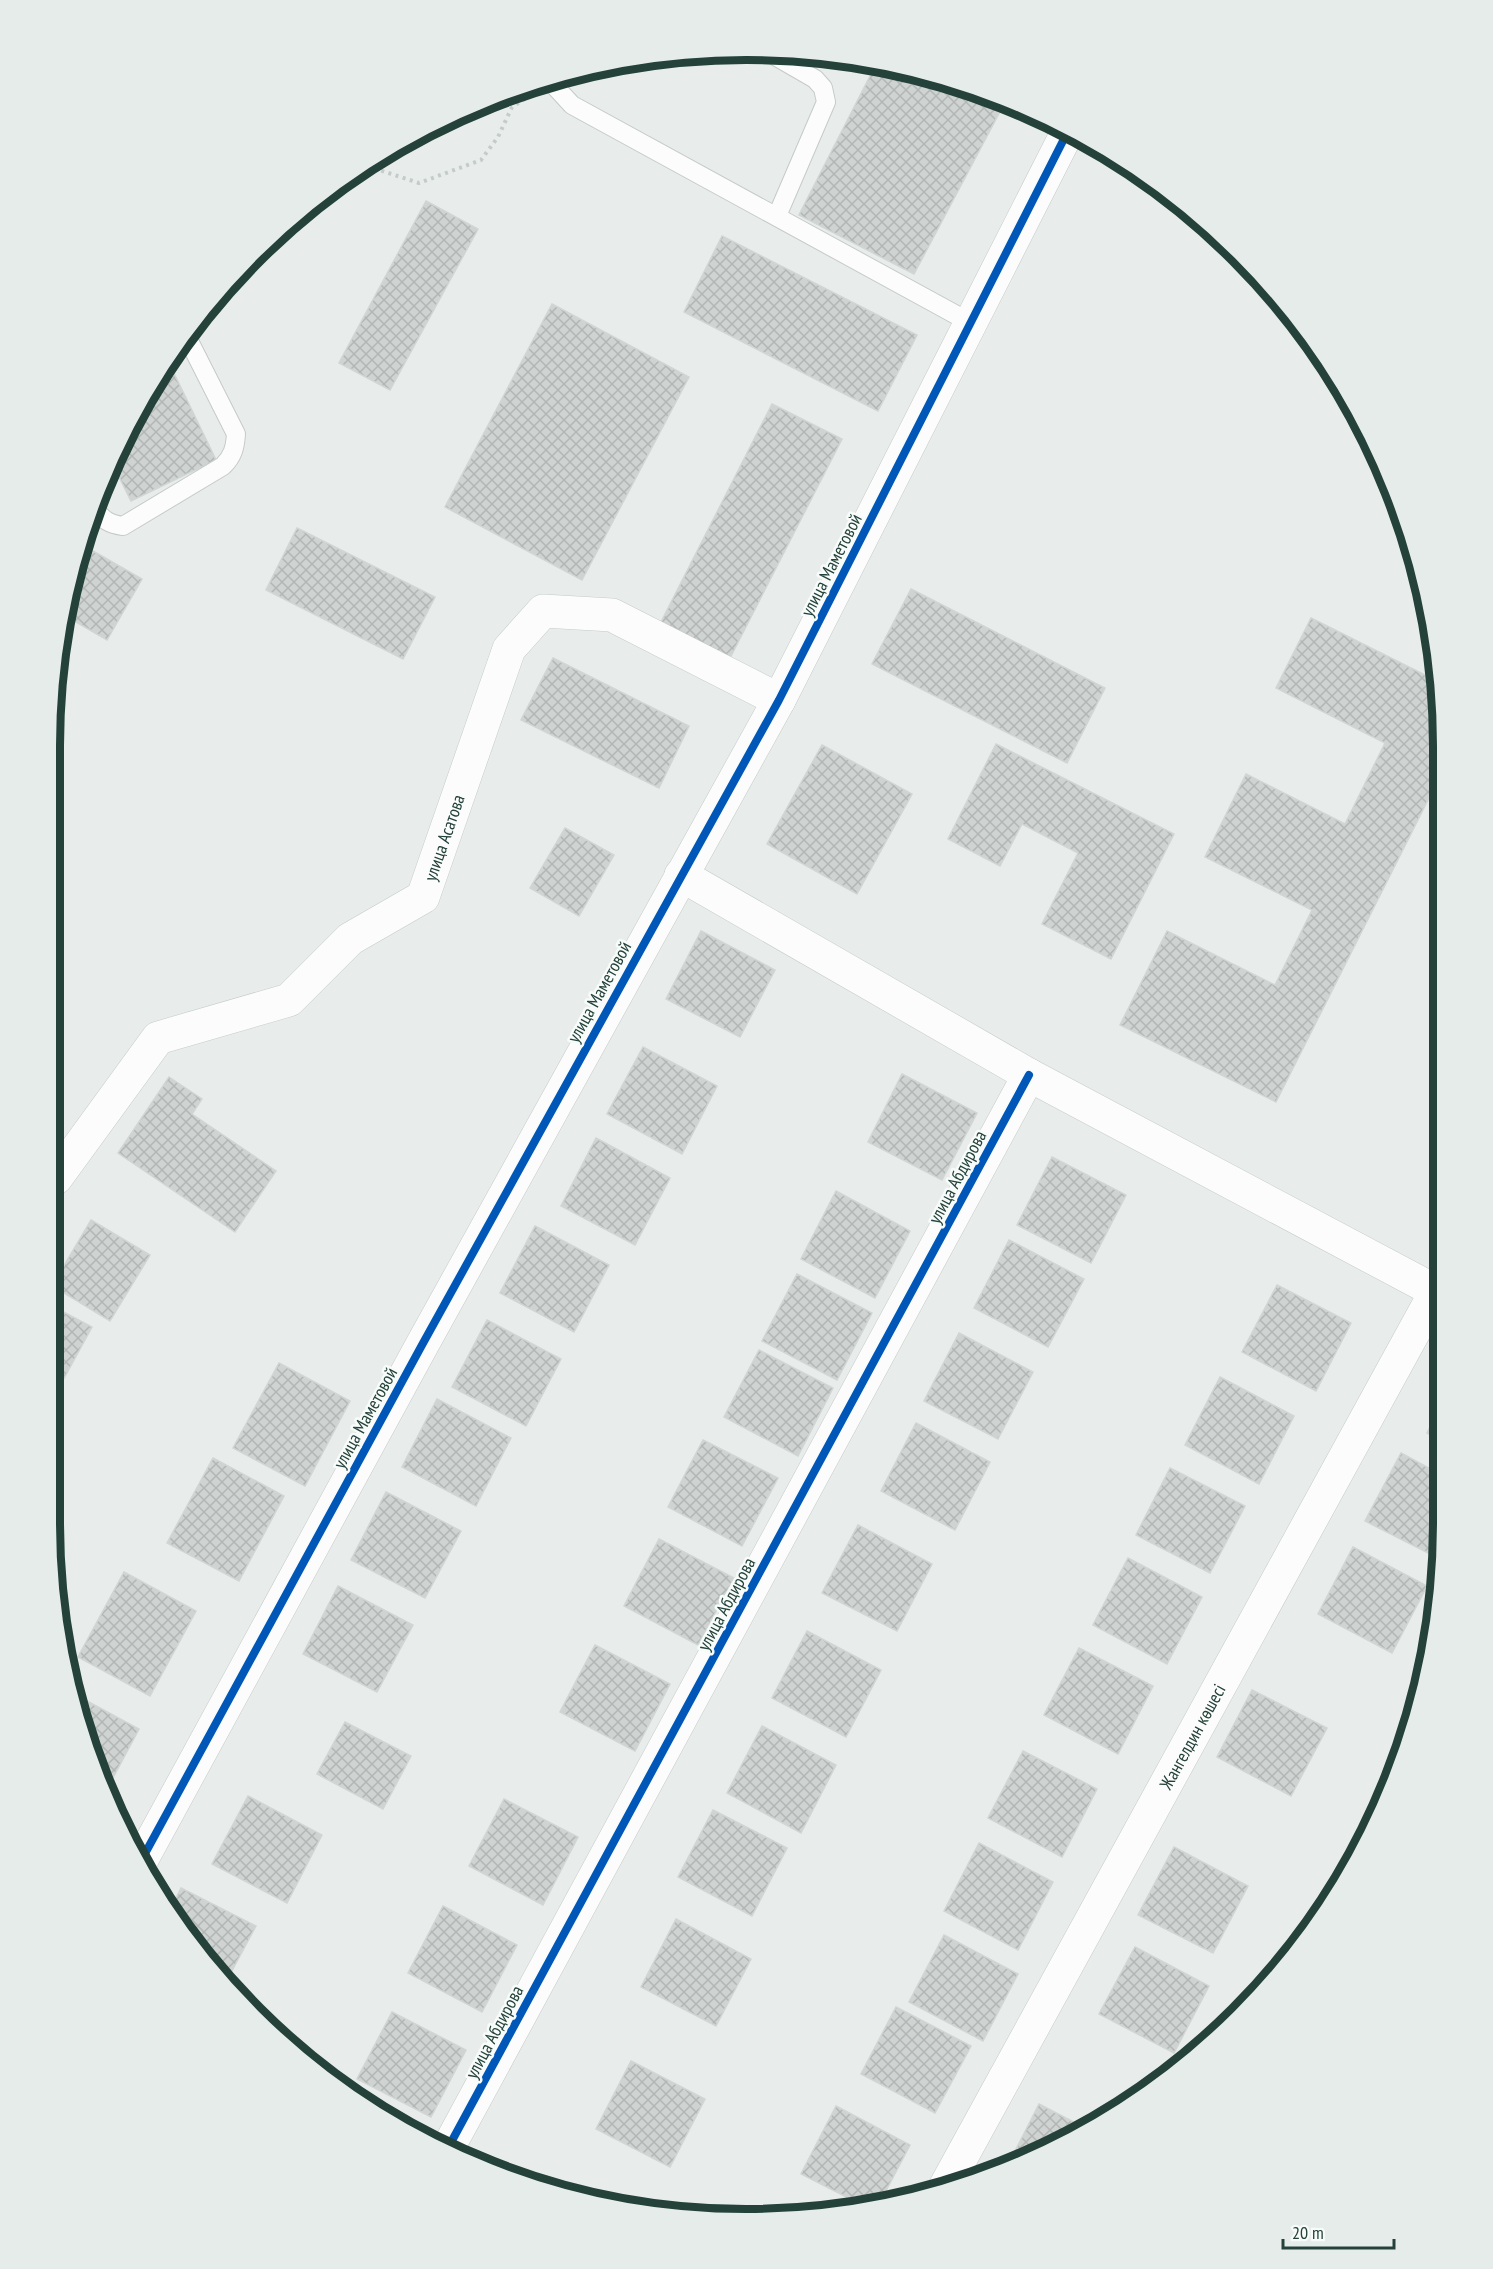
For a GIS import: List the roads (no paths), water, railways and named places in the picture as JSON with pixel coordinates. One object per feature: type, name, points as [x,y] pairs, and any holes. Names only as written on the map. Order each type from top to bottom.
[{"type":"street","name":"улица Маметовой","points":[[145,1853],[778,700],[1064,138]]},
{"type":"street","name":"улица Асатова","points":[[60,1173],[158,1038],[289,1000],[350,939],[423,897],[509,649],[543,611],[612,615],[778,700]]},
{"type":"street","points":[[681,875],[1029,1075],[1433,1287]]},
{"type":"street","name":"улица Абдирова","points":[[451,2142],[1029,1075]]},
{"type":"street","name":"Жангелдин көшесі","points":[[949,2178],[1433,1299]]},
{"type":"lane","points":[[777,216],[826,102],[823,88],[814,79],[783,61]]},
{"type":"lane","points":[[555,87],[572,105],[971,323]]},
{"type":"lane","points":[[100,516],[111,525],[123,526],[223,466],[231,458],[235,449],[236,434],[191,345]]}]
